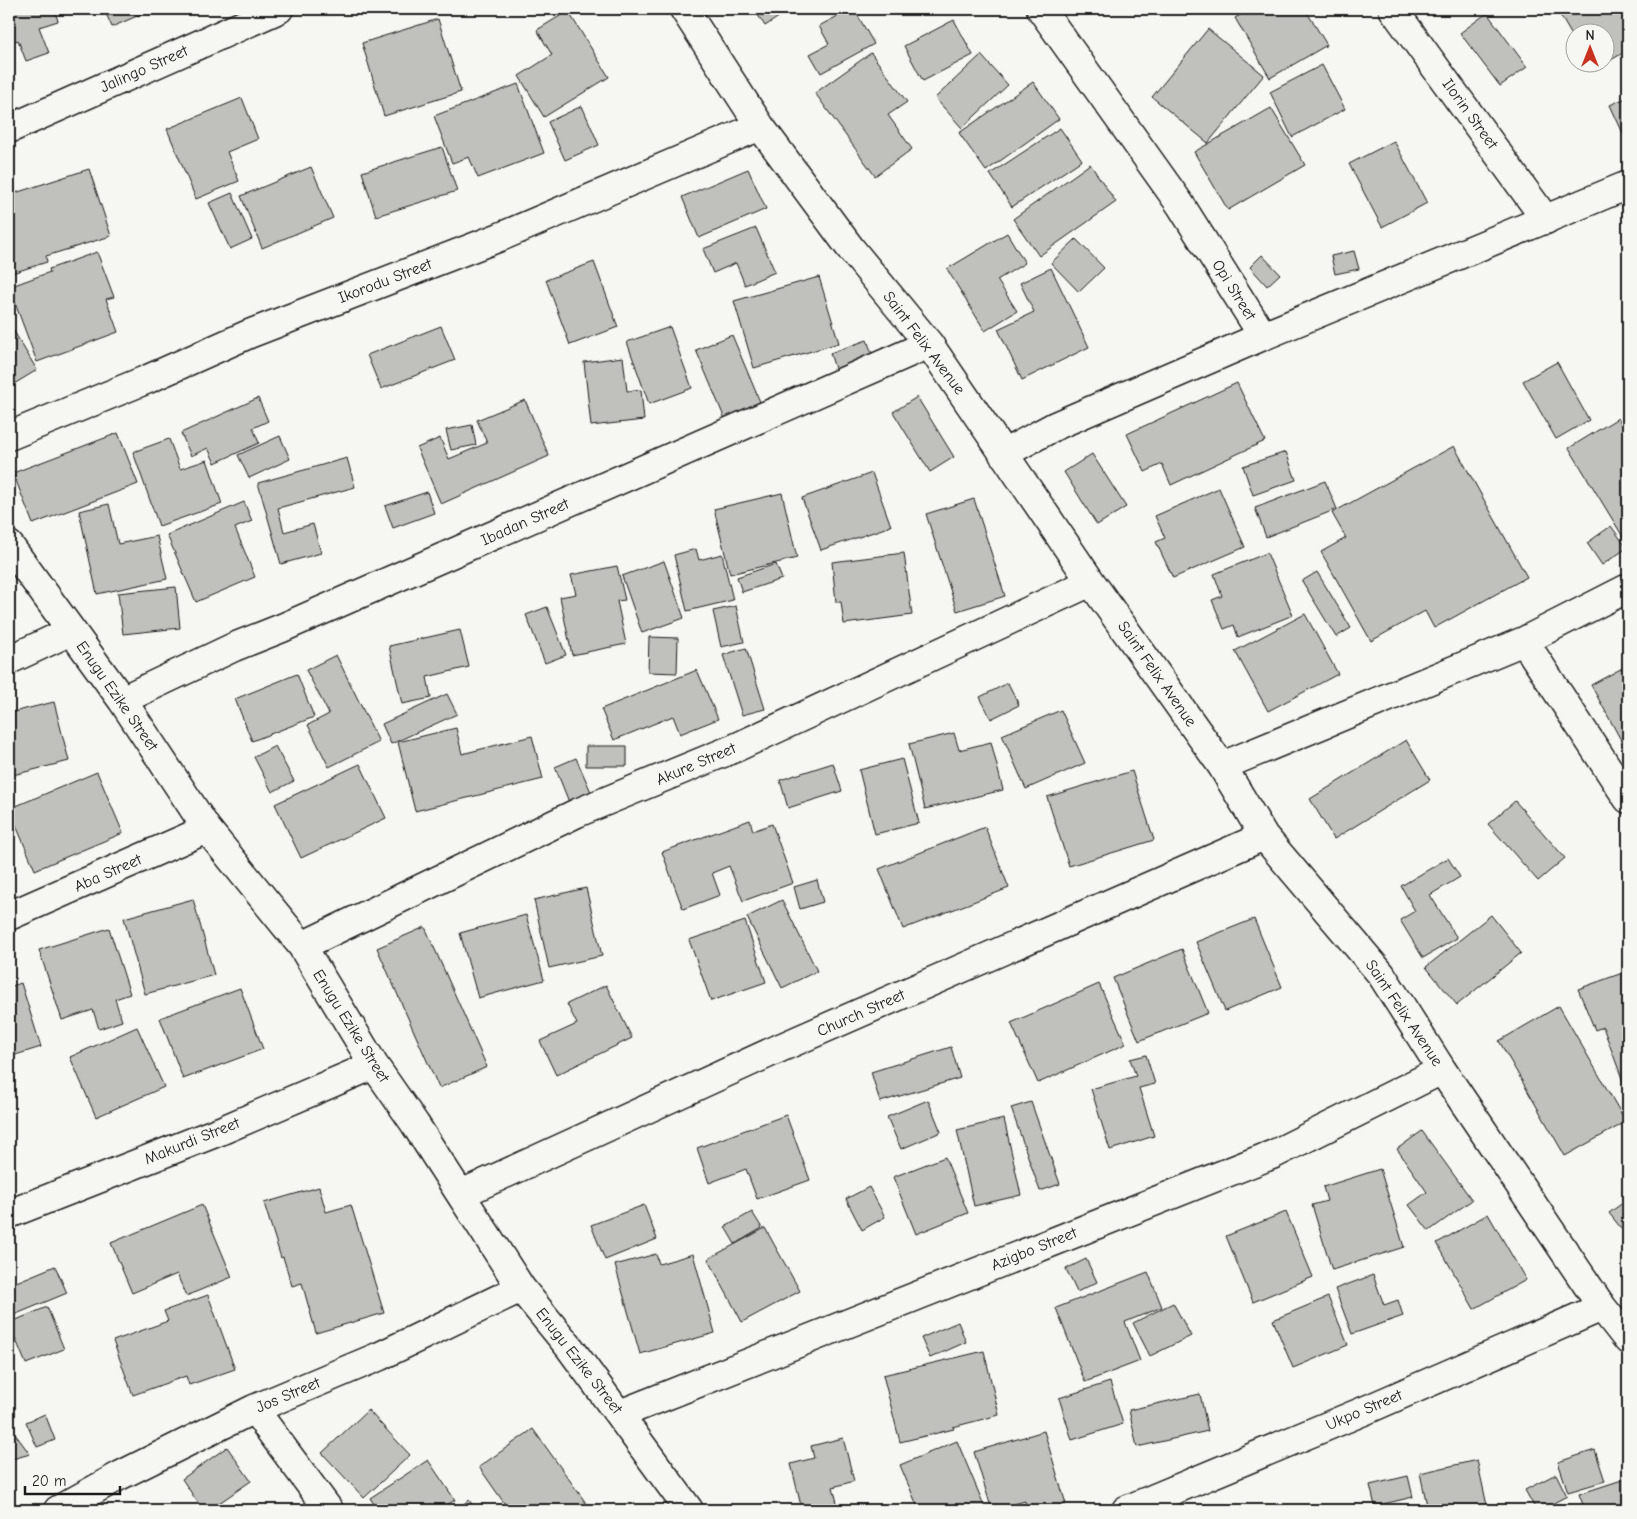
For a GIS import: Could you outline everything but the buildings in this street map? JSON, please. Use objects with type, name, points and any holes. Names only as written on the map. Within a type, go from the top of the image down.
[{"type":"street","name":"Jalingo Street","points":[[9,129],[279,9]]},
{"type":"street","name":"Saint Felix Avenue","points":[[684,9],[760,126],[851,249],[929,344],[1091,582],[1222,766],[1264,836],[1381,974],[1442,1070],[1602,1307],[1628,1340]]},
{"type":"street","name":"Opi Street","points":[[1003,454],[1055,426],[1263,336],[1180,204],[1041,9]]},
{"type":"street","name":"Ilorin Street","points":[[1393,9],[1546,220]]},
{"type":"street","name":"Ikorodu Street","points":[[9,436],[148,379],[249,334],[500,237],[760,126]]},
{"type":"street","points":[[1263,336],[1628,185]]},
{"type":"street","name":"Ibadan Street","points":[[122,700],[234,647],[282,628],[929,344]]},
{"type":"street","name":"Enugu Ezike Street","points":[[9,545],[122,700],[207,829],[302,946],[374,1065],[461,1194],[521,1288],[570,1348],[690,1510]]},
{"type":"street","name":"Akure Street","points":[[302,946],[577,813],[735,748],[1091,582]]},
{"type":"street","points":[[1222,766],[1524,641],[1628,588]]},
{"type":"street","points":[[9,660],[71,631]]},
{"type":"street","points":[[1524,641],[1628,800]]},
{"type":"street","name":"Aba Street","points":[[9,916],[207,829]]},
{"type":"street","name":"Church Street","points":[[461,1194],[780,1048],[1264,836]]},
{"type":"street","name":"Makurdi Street","points":[[9,1214],[220,1130],[374,1065]]},
{"type":"street","name":"Azigbo Street","points":[[620,1414],[1274,1154],[1442,1070]]},
{"type":"street","name":"Jos Street","points":[[58,1510],[119,1476],[254,1409],[380,1356],[521,1288]]},
{"type":"street","name":"Ukpo Street","points":[[1126,1510],[1366,1410],[1602,1307]]},
{"type":"street","points":[[254,1409],[329,1510]]}]
